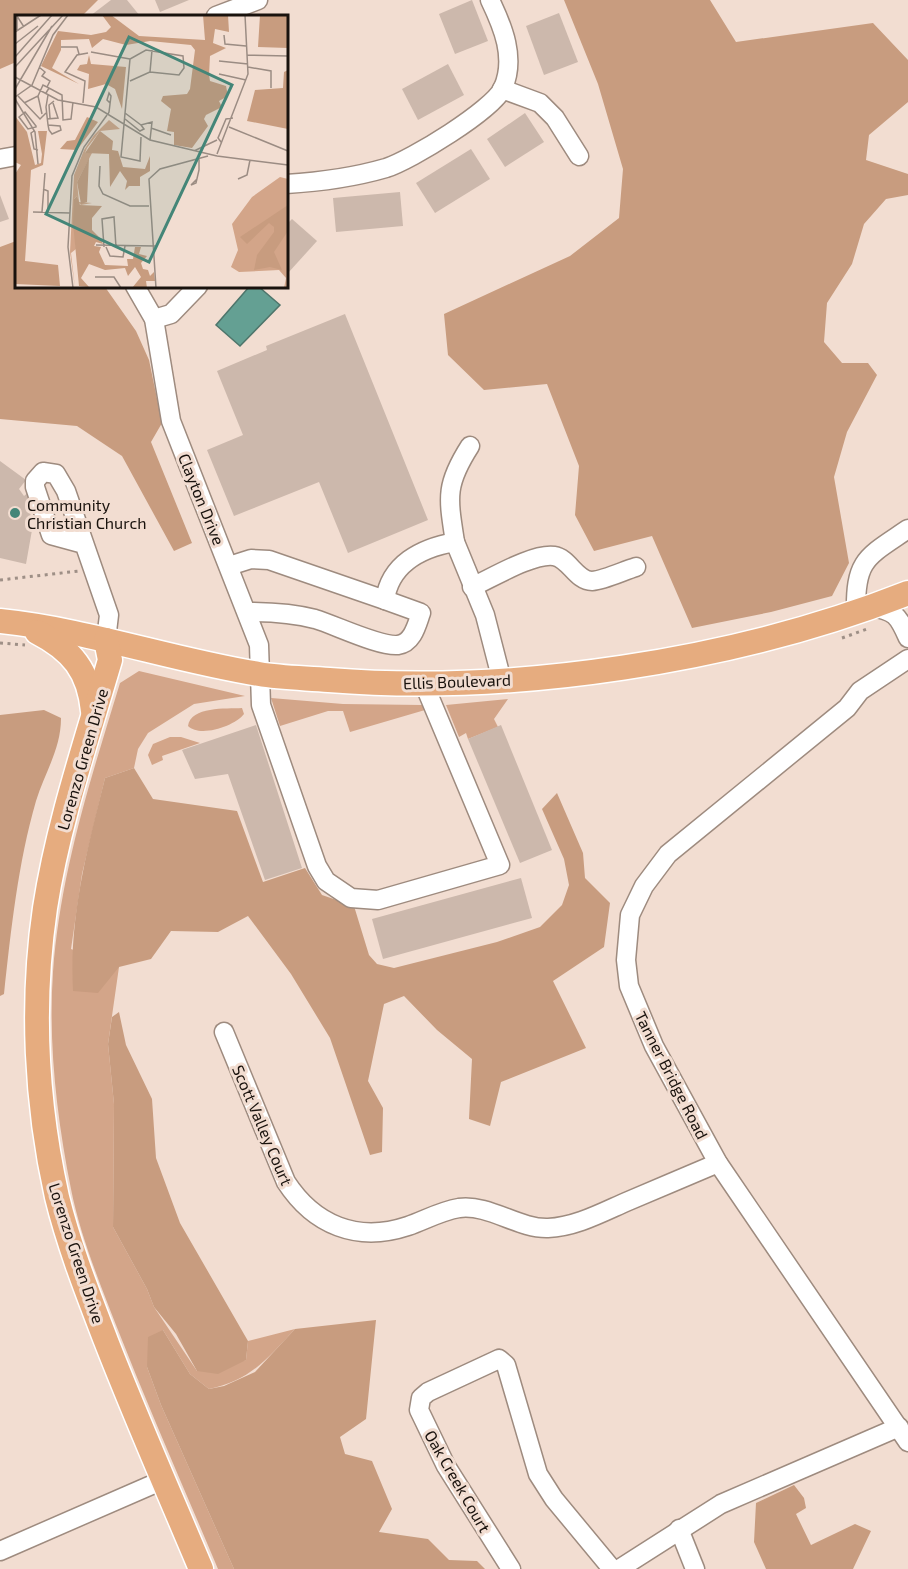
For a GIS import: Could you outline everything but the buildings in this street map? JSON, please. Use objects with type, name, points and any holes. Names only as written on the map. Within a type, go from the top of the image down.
[{"type":"main road","name":"Ellis Boulevard","points":[[0,621],[53,628],[261,675],[424,684],[502,681],[644,664],[816,627],[908,592]]},
{"type":"main road","points":[[0,621],[38,632],[62,646],[78,661],[87,676],[92,699],[93,711],[89,731]]},
{"type":"main road","name":"Lorenzo Green Drive","points":[[105,640],[110,660],[56,855],[44,919],[38,996],[39,1072],[43,1120],[58,1199],[84,1283],[201,1569]]},
{"type":"street","points":[[219,15],[258,0]]},
{"type":"street","points":[[288,184],[359,174],[388,167],[476,117],[492,104],[502,89],[507,75],[506,38],[490,0]]},
{"type":"street","points":[[502,89],[540,104],[555,118],[579,156]]},
{"type":"street","points":[[0,159],[15,156]]},
{"type":"street","name":"Clayton Drive","points":[[136,288],[154,319],[171,420],[260,645],[261,705],[317,866],[326,881],[339,892],[364,901],[378,900],[500,865],[424,684]]},
{"type":"street","points":[[154,319],[171,314],[196,288]]},
{"type":"street","points":[[470,446],[455,470],[449,488],[454,542],[485,615],[502,681]]},
{"type":"street","points":[[907,664],[908,640],[901,622],[890,611],[863,610],[856,581],[866,558],[908,529]]},
{"type":"street","points":[[385,600],[387,586],[393,572],[405,560],[442,544],[454,542]]},
{"type":"street","points":[[472,587],[531,560],[553,556],[562,559],[582,578],[592,581],[636,567]]},
{"type":"street","points":[[229,566],[251,559],[269,560],[421,613],[411,638],[400,645],[387,644],[316,620],[282,612],[247,612]]},
{"type":"street","points":[[84,564],[109,615],[105,640]]},
{"type":"street","name":"Tanner Bridge Road","points":[[903,1434],[718,1163],[654,1046],[629,986],[626,960],[630,915],[644,886],[669,854],[847,708],[860,691],[907,664]]},
{"type":"street","name":"Scott Valley Court","points":[[224,1032],[286,1182],[298,1200],[317,1218],[343,1228],[370,1233],[389,1232],[461,1208],[492,1213],[520,1225],[548,1228],[576,1223],[718,1163]]},
{"type":"street","name":"Oak Creek Court","points":[[511,1569],[446,1466],[419,1410],[421,1398],[428,1392],[499,1359],[506,1365],[529,1451],[538,1474],[554,1499],[612,1569]]},
{"type":"street","points":[[619,1569],[721,1504],[903,1434]]},
{"type":"street","points":[[0,1550],[163,1480]]},
{"type":"street","points":[[679,1529],[695,1569]]},
{"type":"path","points":[[0,580],[84,564]]},
{"type":"shaded area","points":[[0,0],[98,0],[83,15],[15,15],[15,62],[0,69]]},
{"type":"shaded area","points":[[564,0],[710,0],[736,42],[873,23],[908,60],[908,102],[869,135],[866,160],[908,174],[908,195],[886,199],[864,224],[852,264],[827,303],[824,342],[842,363],[868,363],[877,375],[847,432],[834,477],[849,563],[832,596],[771,612],[692,628],[652,536],[594,551],[575,515],[579,466],[547,384],[484,390],[448,355],[444,314],[570,256],[619,218],[623,169],[598,84]]},
{"type":"shaded area","points":[[15,241],[15,288],[106,288],[136,331],[149,360],[162,423],[151,442],[192,543],[174,551],[122,456],[77,426],[0,419],[0,247]]},
{"type":"shaded area","points":[[139,671],[245,696],[194,704],[148,733],[138,749],[134,768],[105,778],[82,874],[71,949],[119,967],[108,1044],[114,1104],[113,1227],[147,1289],[154,1307],[197,1371],[246,1360],[248,1341],[295,1329],[247,1374],[209,1389],[190,1374],[163,1330],[147,1367],[161,1405],[234,1569],[218,1569],[97,1275],[79,1223],[71,1189],[55,1081],[52,1026],[53,972],[62,898],[78,826],[120,683]]},
{"type":"shaded area","points":[[271,698],[343,704],[422,705],[425,710],[350,732],[343,711],[328,711],[280,726]]},
{"type":"shaded area","points":[[508,699],[494,719],[498,727],[468,739],[466,733],[459,737],[446,705]]},
{"type":"shaded area","points":[[242,708],[244,714],[240,718],[217,729],[201,731],[188,726],[195,715],[202,712]]},
{"type":"shaded area","points":[[44,710],[61,718],[60,729],[55,750],[36,801],[24,848],[4,994],[0,996],[0,715]]},
{"type":"shaded area","points":[[170,737],[181,737],[200,743],[162,756],[163,760],[152,765],[148,755],[153,744]]},
{"type":"shaded area","points":[[134,768],[153,799],[237,811],[263,882],[305,868],[322,895],[354,906],[369,955],[377,964],[394,968],[497,942],[540,927],[562,905],[569,885],[564,859],[542,809],[557,793],[583,853],[585,878],[610,903],[604,947],[553,981],[586,1048],[501,1082],[490,1126],[469,1119],[472,1059],[437,1030],[404,996],[384,1004],[368,1081],[383,1108],[382,1152],[370,1155],[330,1038],[291,974],[248,916],[218,932],[171,931],[151,959],[119,967],[98,993],[73,991],[74,936],[81,883],[105,778]]},
{"type":"shaded area","points":[[119,1012],[126,1045],[152,1099],[156,1158],[180,1223],[248,1341],[246,1360],[218,1374],[197,1371],[176,1334],[154,1307],[147,1289],[113,1227],[114,1104],[108,1044],[112,1017]]},
{"type":"shaded area","points":[[376,1320],[366,1419],[340,1437],[345,1454],[372,1461],[392,1509],[379,1532],[428,1539],[449,1560],[477,1561],[485,1569],[234,1569],[161,1405],[147,1367],[148,1337],[163,1330],[190,1374],[209,1389],[224,1386],[255,1372],[295,1329]]},
{"type":"shaded area","points":[[794,1485],[804,1498],[806,1508],[796,1514],[811,1545],[855,1524],[871,1531],[853,1569],[766,1569],[754,1542],[756,1503]]},
{"type":"water","points":[[248,288],[260,288],[280,305],[240,346],[216,325]]},
{"type":"place","name":"Community Christian Church","points":[[15,513]]}]
